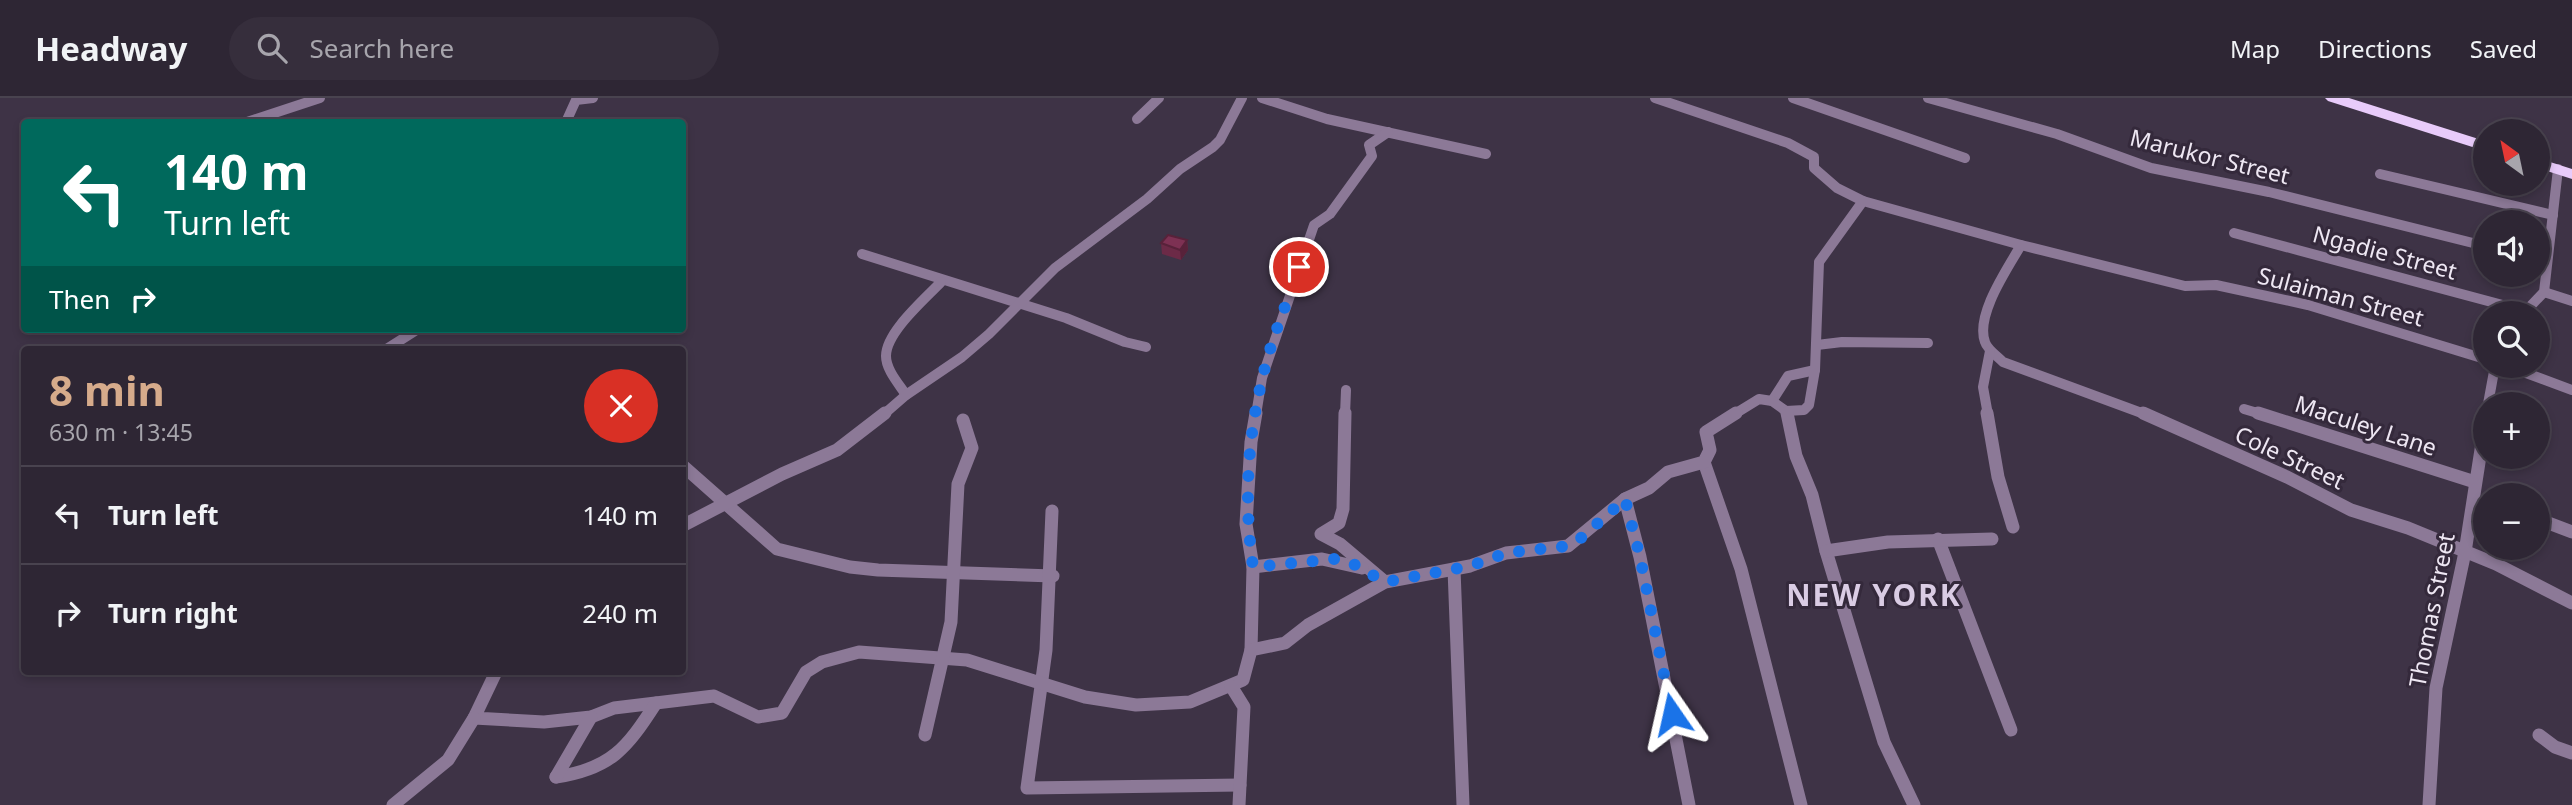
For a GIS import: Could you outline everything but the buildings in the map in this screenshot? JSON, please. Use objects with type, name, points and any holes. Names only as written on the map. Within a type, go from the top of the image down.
[{"type":"highway","points":[[2333,98],[2473,142]]},
{"type":"street","points":[[256,119],[320,98]]},
{"type":"street","points":[[567,119],[576,99],[593,98]]},
{"type":"street","points":[[1137,119],[1159,98]]},
{"type":"street","points":[[686,524],[782,474],[837,450],[869,428],[906,395],[962,357],[1055,268],[1220,140],[1242,98]]},
{"type":"street","points":[[1262,98],[1327,119],[1486,154]]},
{"type":"street","name":"Sulaiman Street","points":[[1655,98],[1788,143],[1814,157],[1814,168],[1818,173],[1845,194],[1863,201],[2021,245],[2185,286],[2216,285],[2308,305],[2473,355]]},
{"type":"street","points":[[1793,98],[1965,158]]},
{"type":"street","name":"Marukor Street","points":[[1928,98],[2057,134],[2151,168],[2270,192],[2473,243]]},
{"type":"street","points":[[474,718],[544,722],[590,717],[614,708],[715,696],[758,717],[782,713],[806,672],[822,662],[859,652],[986,665],[1109,703],[1136,705],[1190,702],[1242,680],[1251,650],[1253,567],[1246,524],[1251,442],[1262,378],[1314,225],[1329,214],[1372,156],[1369,145],[1388,132]]},
{"type":"street","points":[[2550,227],[2565,172]]},
{"type":"street","points":[[2379,174],[2553,215]]},
{"type":"street","points":[[1801,805],[1741,569],[1704,463],[1710,450],[1706,432],[1759,400],[1772,401],[1786,411],[1804,410],[1809,405],[1817,345],[1819,262],[1863,201]]},
{"type":"street","name":"Ngadie Street","points":[[2234,233],[2484,301]]},
{"type":"street","points":[[2013,527],[1998,477],[1983,387],[1990,351],[1982,338],[1988,306],[2021,245]]},
{"type":"street","points":[[862,254],[941,282],[1089,326],[1126,345],[1146,347]]},
{"type":"street","points":[[906,395],[886,356],[888,344],[904,321],[941,282]]},
{"type":"street","points":[[2535,301],[2544,292],[2544,287]]},
{"type":"street","points":[[2544,292],[2572,301]]},
{"type":"street","points":[[391,346],[412,333]]},
{"type":"street","points":[[1817,345],[1842,342],[1928,343]]},
{"type":"street","name":"Cole Street","points":[[1990,351],[2003,362],[2133,409],[2287,477],[2351,510],[2408,528],[2496,564],[2572,603]]},
{"type":"street","points":[[1772,401],[1788,376],[1815,370]]},
{"type":"street","points":[[2540,378],[2572,390]]},
{"type":"street","points":[[1346,390],[1343,509],[1339,523],[1321,534],[1341,543],[1365,569]]},
{"type":"street","name":"Maculey Lane","points":[[2244,410],[2473,489]]},
{"type":"street","points":[[1786,411],[1796,456],[1812,495],[1826,551],[1884,742],[1914,805]]},
{"type":"street","points":[[925,736],[951,622],[958,484],[972,448],[963,420]]},
{"type":"street","points":[[1251,650],[1285,643],[1308,625],[1385,582],[1454,569],[1506,553],[1568,546],[1625,499],[1649,488],[1668,472],[1704,463]]},
{"type":"street","points":[[686,469],[777,549],[850,567],[953,575],[1053,576]]},
{"type":"street","points":[[1625,499],[1640,557],[1689,805]]},
{"type":"street","points":[[1052,511],[1053,576],[1044,683],[1027,788],[1240,785]]},
{"type":"street","name":"Thomas Street","points":[[2429,805],[2436,688],[2473,514]]},
{"type":"street","points":[[2550,524],[2572,532]]},
{"type":"street","points":[[1826,551],[1857,545],[1938,539],[1992,539]]},
{"type":"street","points":[[1938,539],[2011,730]]},
{"type":"street","points":[[1253,567],[1335,559],[1350,562],[1385,582]]},
{"type":"street","points":[[1454,569],[1463,805]]},
{"type":"street","points":[[393,805],[448,760],[474,718],[495,675]]},
{"type":"street","points":[[1231,686],[1244,707],[1239,805]]},
{"type":"street","points":[[590,717],[556,777],[589,771],[624,751],[656,703]]},
{"type":"street","points":[[2539,735],[2555,747],[2572,753]]},
{"type":"district","name":"NEW YORK","points":[[1874,594]]},
{"type":"route","points":[[1299,267],[1262,378],[1251,442],[1246,524],[1253,567],[1335,559],[1350,562],[1385,582],[1470,566],[1506,553],[1568,546],[1625,499],[1640,557],[1672,714]]}]
